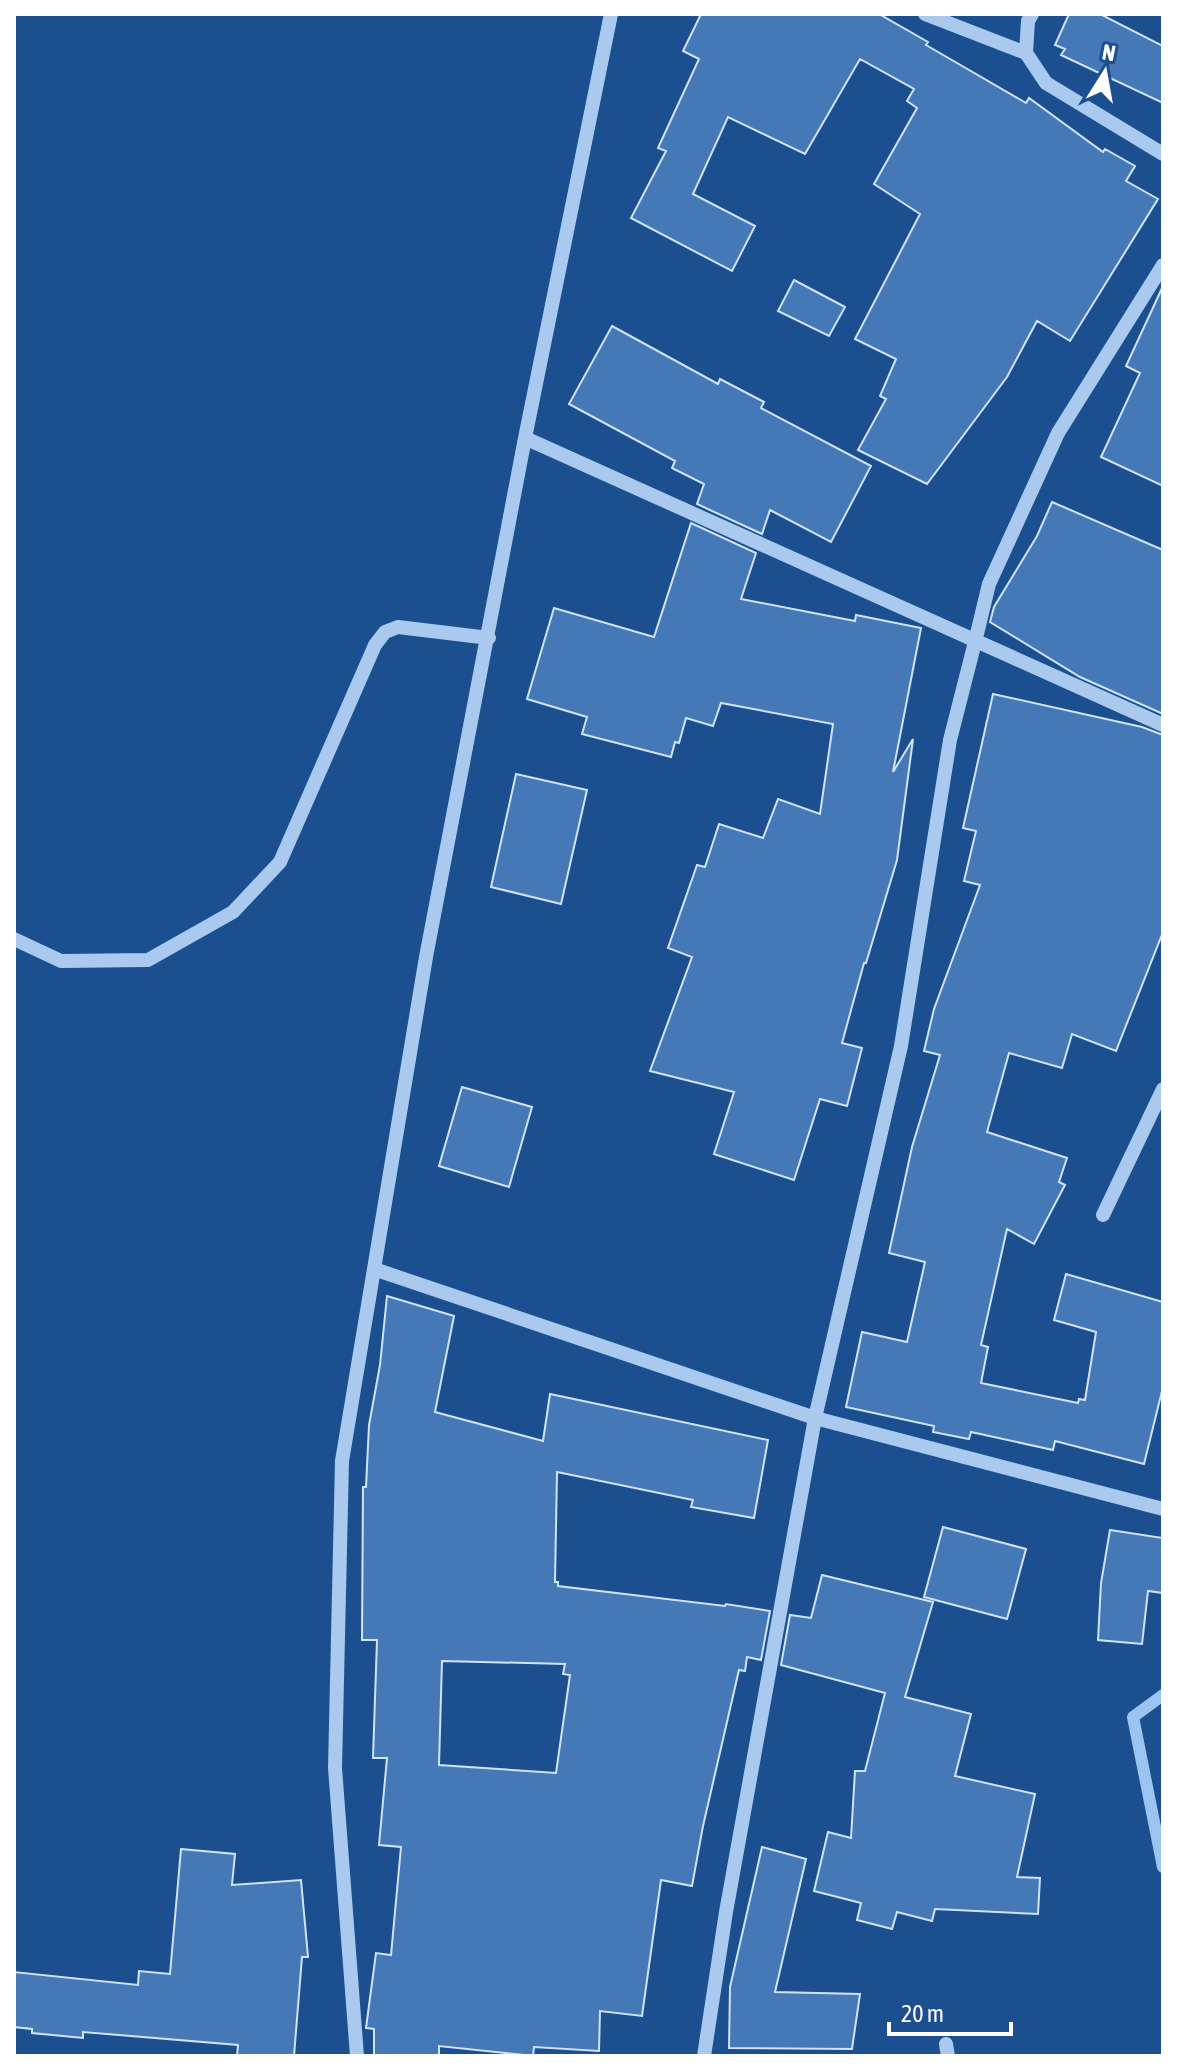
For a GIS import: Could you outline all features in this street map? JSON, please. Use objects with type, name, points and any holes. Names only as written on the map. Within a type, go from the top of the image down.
[{"type":"street","points":[[357,2056],[335,1768],[342,1461],[426,957],[525,438],[611,14]]},
{"type":"street","points":[[925,14],[1026,53],[1046,83],[1163,154]]},
{"type":"street","points":[[1026,53],[1028,21],[1032,14]]},
{"type":"street","points":[[704,2056],[726,1912],[815,1418],[901,1046],[950,740],[989,584],[1058,433],[1163,265]]},
{"type":"street","points":[[525,438],[976,638],[1163,725]]},
{"type":"street","points":[[14,939],[61,961],[148,960],[233,912],[280,862],[369,658],[385,632],[398,627],[489,638]]},
{"type":"street","points":[[1103,1215],[1163,1089]]},
{"type":"street","points":[[374,1269],[815,1418],[1163,1509]]},
{"type":"building","points":[[701,14],[879,14],[1026,103],[1029,98],[1103,152],[1105,149],[1135,166],[1126,181],[1158,199],[1070,341],[1037,321],[1007,377],[927,484],[858,450],[886,399],[880,396],[896,359],[855,339],[920,214],[874,184],[917,108],[907,101],[914,89],[860,59],[805,154],[728,117],[693,194],[755,226],[732,271],[631,218],[666,151],[658,148],[699,59],[683,51]]},
{"type":"building","points":[[1069,14],[1100,14],[1163,46],[1163,103],[1061,55],[1065,49],[1055,45]]},
{"type":"building","points":[[794,280],[845,307],[829,336],[778,311]]},
{"type":"building","points":[[1163,286],[1163,486],[1101,457],[1140,373],[1126,366]]},
{"type":"building","points":[[612,326],[718,384],[720,379],[764,402],[761,408],[871,466],[831,542],[770,510],[762,534],[697,504],[704,484],[672,468],[675,461],[569,404]]},
{"type":"building","points":[[1052,502],[1163,550],[1163,714],[1080,677],[990,622],[994,607],[1037,536]]},
{"type":"building","points":[[691,523],[756,553],[741,599],[855,621],[856,615],[921,628],[893,772],[913,739],[897,860],[842,1043],[862,1048],[847,1106],[820,1099],[794,1180],[714,1154],[734,1092],[650,1071],[692,957],[668,948],[697,865],[705,867],[719,824],[763,838],[778,799],[820,814],[833,724],[721,703],[713,726],[686,718],[679,743],[675,742],[671,757],[582,734],[587,717],[527,699],[554,608],[654,637]]},
{"type":"building","points":[[993,694],[1142,727],[1163,735],[1163,932],[1116,1051],[1072,1034],[1062,1068],[1009,1053],[987,1132],[1067,1158],[1059,1182],[1065,1185],[1034,1244],[1007,1229],[981,1345],[988,1347],[981,1383],[1078,1403],[1079,1399],[1085,1400],[1096,1332],[1054,1320],[1066,1274],[1163,1302],[1163,1387],[1144,1464],[1055,1441],[1053,1450],[971,1432],[969,1439],[933,1432],[934,1426],[846,1407],[862,1332],[907,1342],[925,1262],[889,1253],[912,1147],[940,1055],[924,1051],[934,1009],[980,885],[964,881],[976,831],[963,828]]},
{"type":"building","points":[[516,774],[587,790],[561,904],[491,887]]},
{"type":"building","points":[[462,1087],[532,1107],[509,1187],[439,1166]]},
{"type":"building","points":[[387,1296],[454,1316],[435,1412],[543,1441],[550,1394],[768,1440],[754,1518],[691,1507],[693,1500],[557,1472],[555,1582],[558,1586],[770,1611],[761,1660],[747,1657],[745,1671],[739,1670],[692,1886],[661,1880],[642,2016],[600,2011],[599,2051],[534,2047],[533,2056],[439,2046],[439,2056],[374,2056],[374,2029],[366,2028],[376,1953],[391,1955],[401,1847],[379,1845],[387,1758],[373,1758],[377,1640],[362,1640],[363,1487],[366,1487],[369,1425],[380,1365]],"holes":[[[442,1661],[565,1664],[563,1674],[570,1675],[556,1773],[439,1765]]]},
{"type":"building","points":[[943,1527],[1026,1549],[1007,1619],[924,1597]]},
{"type":"building","points":[[1110,1530],[1163,1538],[1163,1593],[1148,1591],[1142,1644],[1098,1640],[1101,1583]]},
{"type":"building","points":[[822,1575],[933,1602],[905,1697],[971,1714],[955,1776],[1035,1794],[1017,1877],[1040,1878],[1038,1914],[935,1909],[932,1921],[897,1912],[892,1929],[857,1920],[861,1903],[814,1891],[828,1832],[851,1838],[855,1771],[865,1771],[885,1693],[781,1665],[790,1615],[811,1618]]},
{"type":"building","points":[[762,1847],[806,1859],[775,1992],[860,1994],[852,2049],[729,2048],[730,1987]]},
{"type":"building","points":[[181,1849],[235,1854],[232,1885],[301,1880],[308,1957],[302,1957],[294,2056],[237,2056],[238,2045],[83,2032],[83,2038],[32,2033],[32,2029],[14,2027],[14,1972],[138,1985],[139,1971],[170,1974]]},
{"type":"waterway","points":[[1163,1695],[1133,1717],[1163,1867]]}]
